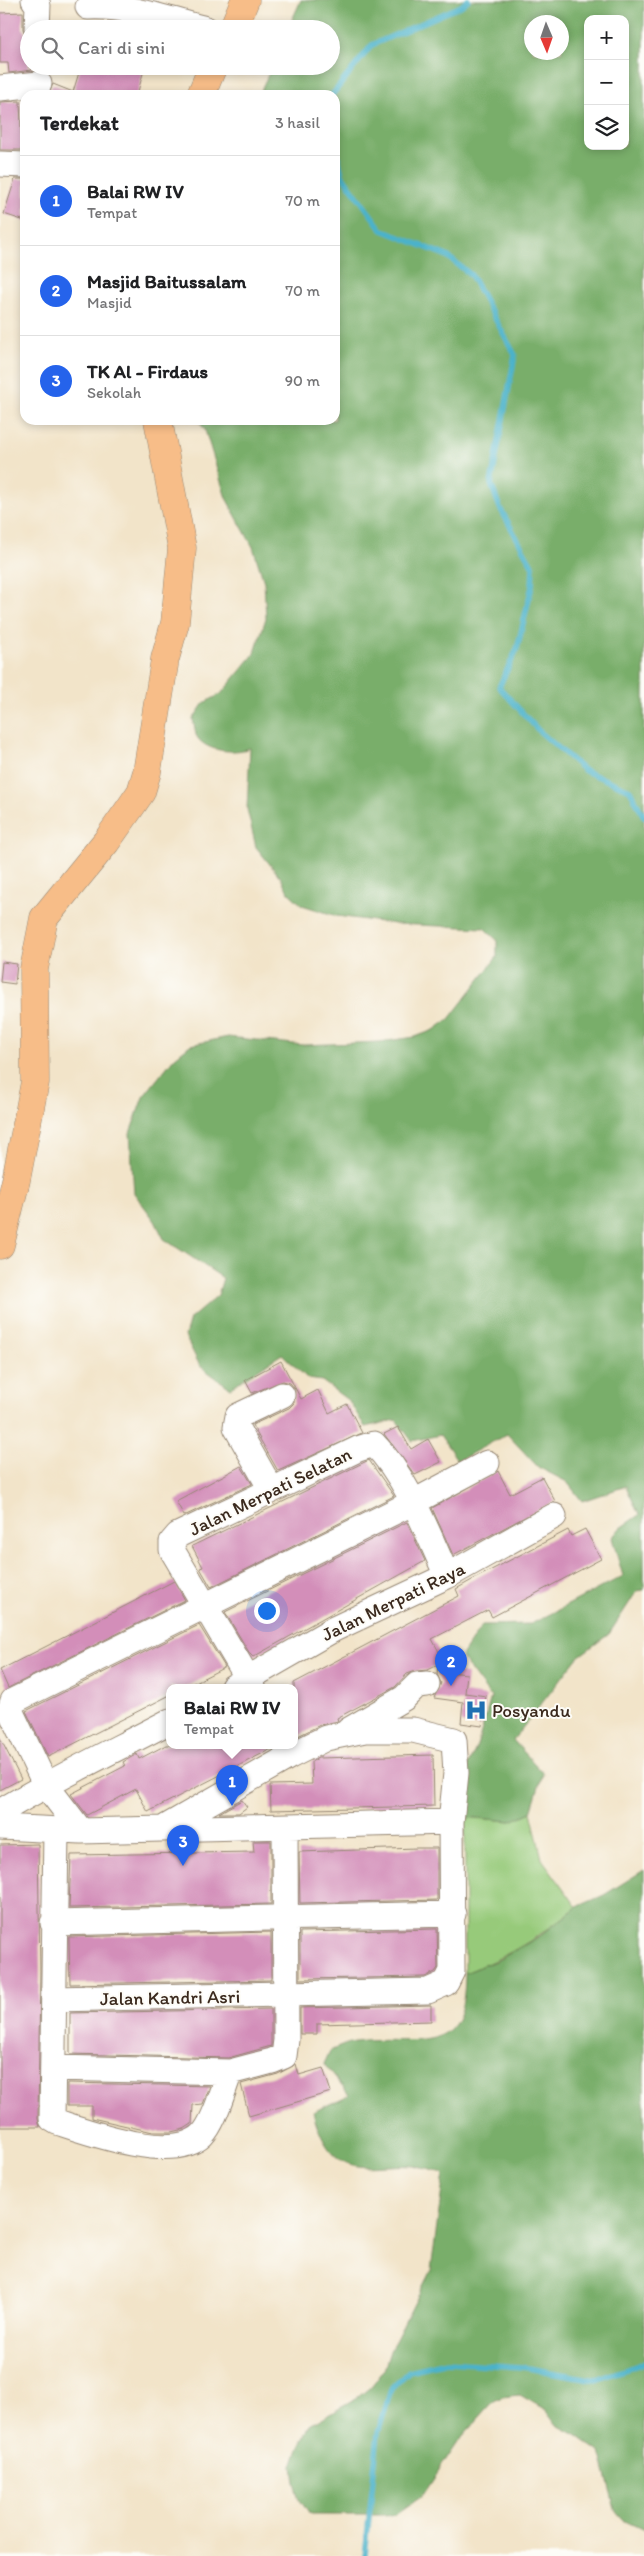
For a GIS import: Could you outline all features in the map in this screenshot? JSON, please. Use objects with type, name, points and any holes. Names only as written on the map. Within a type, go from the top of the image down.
[{"type":"main road","points":[[237,20],[245,0]]},
{"type":"main road","points":[[204,90],[210,75]]},
{"type":"main road","points":[[0,1246],[8,1178],[35,1082],[34,969],[44,918],[106,842],[141,792],[147,772],[165,659],[175,623],[182,548],[159,425]]},
{"type":"street","points":[[34,0],[38,5],[37,20]]},
{"type":"street","points":[[88,7],[104,6],[141,12],[172,20]]},
{"type":"street","points":[[0,88],[40,82]]},
{"type":"street","points":[[0,164],[20,165]]},
{"type":"street","points":[[271,1489],[236,1427],[238,1416],[282,1395]]},
{"type":"street","name":"Jalan Merpati Selatan","points":[[245,1684],[206,1606],[172,1550],[173,1540],[271,1489],[358,1448],[374,1444],[385,1455],[412,1503],[448,1576]]},
{"type":"street","points":[[81,1831],[46,1784],[10,1710],[13,1701],[412,1503],[486,1463]]},
{"type":"street","name":"Jalan Merpati Raya","points":[[245,1684],[334,1629],[448,1576],[554,1516]]},
{"type":"street","points":[[344,1732],[404,1698],[417,1685],[427,1684]]},
{"type":"street","points":[[0,1812],[46,1784],[65,1777],[166,1723]]},
{"type":"street","name":"Jalan Kandri Asri","points":[[54,1999],[286,1996],[428,1991],[439,1988],[446,1983],[452,1971],[451,1822],[456,1772],[454,1740],[413,1730],[365,1730],[344,1732],[298,1747]]},
{"type":"street","name":"Jalan Kandri Asri","points":[[166,1827],[287,1750]]},
{"type":"street","name":"Jalan Kandri Asri","points":[[0,1827],[81,1831],[166,1827],[285,1828],[451,1822]]},
{"type":"street","points":[[53,2068],[230,2072],[284,2056],[286,1996],[285,1828]]},
{"type":"street","points":[[56,1830],[54,2120],[124,2143],[179,2146],[201,2136],[208,2128],[230,2072]]},
{"type":"street","points":[[54,1922],[285,1919],[453,1914]]},
{"type":"green space","points":[[301,0],[644,0],[644,1590],[637,1591],[609,1634],[578,1657],[513,1740],[543,1773],[531,1812],[511,1821],[465,1817],[465,1771],[477,1746],[491,1697],[461,1657],[482,1625],[531,1624],[623,1576],[612,1538],[620,1528],[639,1515],[626,1486],[582,1501],[567,1482],[538,1467],[507,1434],[458,1461],[440,1435],[412,1441],[396,1420],[365,1427],[349,1401],[322,1381],[308,1379],[282,1354],[230,1388],[200,1366],[185,1336],[190,1319],[218,1295],[223,1278],[164,1239],[155,1221],[134,1193],[130,1133],[143,1097],[174,1058],[190,1045],[228,1037],[303,1045],[380,1042],[415,1037],[434,1030],[449,1019],[497,957],[497,940],[484,928],[395,924],[337,916],[302,905],[289,893],[281,878],[256,847],[247,809],[250,748],[228,751],[206,745],[196,735],[193,719],[204,703],[221,694],[255,653],[266,618],[264,582],[253,547],[226,498],[205,430],[202,425],[340,425],[340,90],[261,90],[268,75],[340,75],[340,20],[292,20]]},
{"type":"green space","points":[[531,1812],[542,1859],[577,1907],[523,1945],[465,1973],[465,1817],[511,1821]]},
{"type":"green space","points":[[644,1870],[644,2530],[623,2520],[616,2512],[600,2452],[576,2435],[557,2425],[546,2410],[520,2395],[502,2397],[494,2401],[459,2440],[421,2497],[395,2515],[310,2515],[300,2500],[295,2483],[293,2466],[299,2448],[310,2425],[357,2398],[373,2385],[384,2370],[390,2351],[431,2270],[444,2174],[423,2167],[366,2167],[350,2164],[335,2156],[323,2139],[313,2112],[349,2095],[324,2064],[330,2051],[345,2044],[355,2042],[417,2040],[433,2038],[446,2032],[456,2021],[463,2001],[465,1973],[498,1960],[540,1936],[577,1907],[604,1895]]},
{"type":"building","points":[[23,12],[23,20],[20,20],[20,72],[9,73],[8,63],[0,63],[0,13]]},
{"type":"building","points":[[78,75],[143,75],[138,90],[74,90]]},
{"type":"building","points":[[53,84],[68,90],[50,90]]},
{"type":"building","points":[[20,101],[20,150],[0,150],[0,102]]},
{"type":"building","points":[[15,179],[20,179],[20,219],[4,214]]},
{"type":"building","points":[[2,962],[17,964],[15,984],[0,982]]},
{"type":"building","points":[[281,1361],[301,1399],[318,1390],[329,1413],[347,1404],[362,1433],[278,1471],[252,1425],[289,1408],[294,1403],[295,1389],[290,1383],[283,1381],[252,1393],[245,1380]]},
{"type":"building","points":[[398,1427],[411,1449],[428,1439],[441,1462],[415,1475],[384,1434]]},
{"type":"building","points":[[369,1460],[394,1496],[211,1587],[200,1568],[203,1567],[192,1546]]},
{"type":"building","points":[[241,1466],[252,1484],[184,1516],[176,1501]]},
{"type":"building","points":[[498,1471],[510,1494],[542,1477],[555,1501],[453,1555],[432,1508]]},
{"type":"building","points":[[407,1522],[425,1561],[253,1657],[250,1654],[225,1612]]},
{"type":"building","points":[[585,1529],[601,1559],[492,1617],[488,1610],[432,1639],[450,1672],[467,1674],[465,1693],[486,1696],[482,1726],[461,1723],[463,1702],[434,1698],[441,1683],[437,1674],[438,1665],[428,1670],[407,1674],[395,1687],[337,1718],[338,1721],[320,1725],[298,1736],[298,1684],[294,1683],[459,1596],[456,1589],[472,1580],[568,1530],[571,1536]]},
{"type":"building","points":[[174,1581],[185,1600],[8,1688],[0,1670]]},
{"type":"building","points":[[199,1625],[225,1667],[192,1684],[166,1684],[166,1697],[48,1757],[26,1711]]},
{"type":"building","points":[[0,1738],[21,1779],[0,1790]]},
{"type":"building","points":[[166,1745],[166,1749],[271,1749],[148,1812],[136,1789],[87,1815],[71,1794],[125,1766],[123,1762],[137,1754],[139,1759]]},
{"type":"building","points":[[433,1755],[434,1806],[271,1810],[270,1785],[312,1784],[311,1762],[318,1758]]},
{"type":"building","points":[[242,1800],[247,1807],[239,1813],[219,1813]]},
{"type":"building","points":[[253,1841],[271,1841],[271,1904],[69,1908],[71,1855],[254,1852]]},
{"type":"building","points":[[38,1844],[40,1971],[38,2119],[40,2127],[0,2127],[0,1845]]},
{"type":"building","points":[[437,1848],[437,1900],[300,1903],[299,1852]]},
{"type":"building","points":[[437,1929],[438,1968],[435,1972],[425,1977],[300,1979],[300,1932]]},
{"type":"building","points":[[271,1932],[271,1980],[70,1984],[69,1937]]},
{"type":"building","points":[[431,2005],[431,2021],[317,2024],[317,2034],[300,2034],[300,2008]]},
{"type":"building","points":[[271,2009],[271,2046],[228,2058],[70,2054],[70,2013]]},
{"type":"building","points":[[296,2064],[299,2075],[323,2068],[331,2092],[249,2116],[241,2084],[278,2074]]},
{"type":"building","points":[[67,2083],[210,2086],[203,2104],[193,2105],[192,2124],[184,2129],[171,2132],[153,2132],[92,2118],[92,2106],[67,2106]]},
{"type":"waterway","points":[[336,90],[372,45],[461,6],[468,0]]},
{"type":"waterway","points":[[340,166],[342,175],[382,230],[447,256],[471,275],[515,355],[491,484],[500,508],[533,567],[532,586],[517,649],[499,687],[539,731],[585,771],[630,790],[644,817]]},
{"type":"waterway","points":[[365,2556],[378,2433],[391,2389],[409,2371],[447,2362],[522,2367],[596,2380],[644,2363]]},
{"type":"place","name":"Masjid Baitussalam","points":[[451,1686]]},
{"type":"place","name":"Posyandu","points":[[476,1710]]},
{"type":"place","name":"Balai RW IV","points":[[232,1806]]},
{"type":"place","name":"TK Al - Firdaus","points":[[183,1866]]}]
